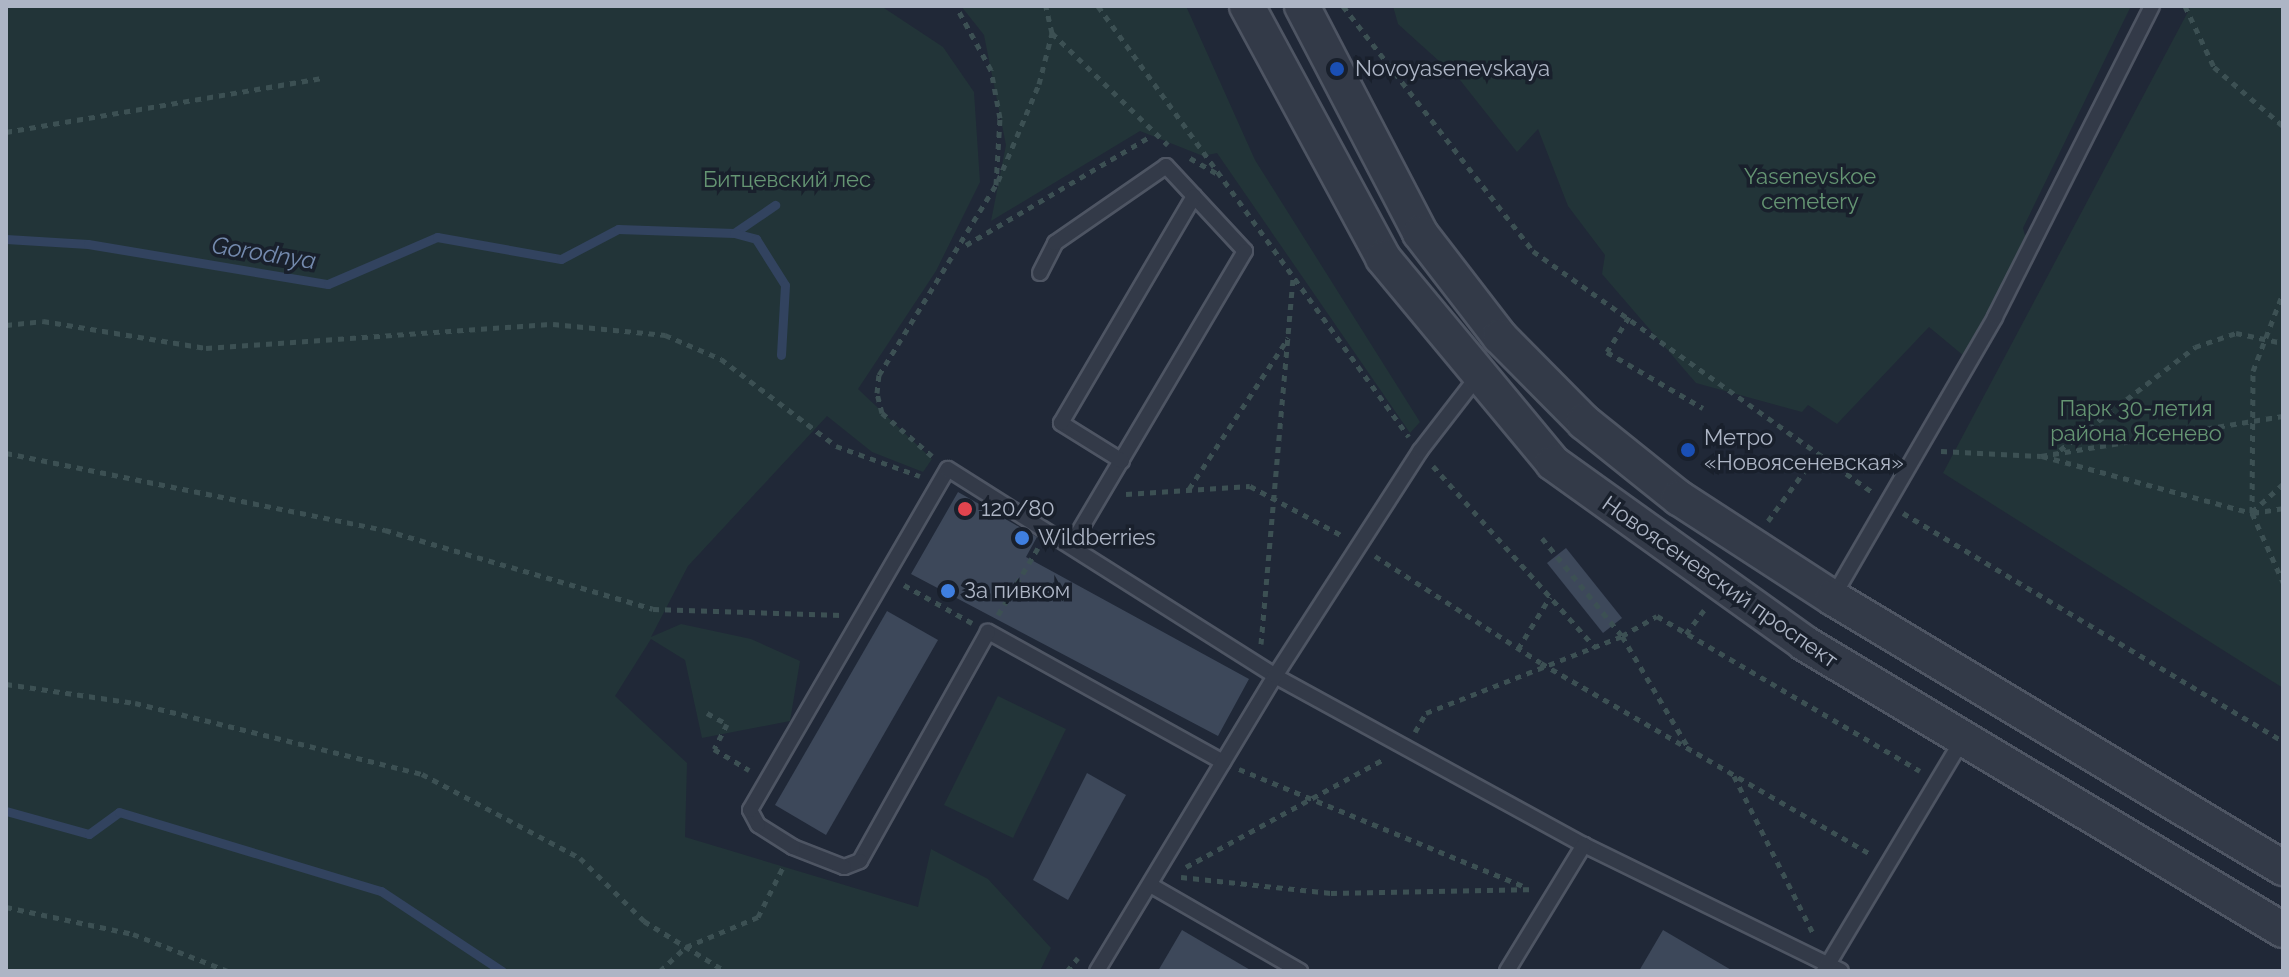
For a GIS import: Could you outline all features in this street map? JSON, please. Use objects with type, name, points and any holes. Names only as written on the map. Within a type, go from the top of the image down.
[{"type":"street","name":"Новоясеневский проспект","points":[[1247,6],[1383,258],[1553,463],[1651,539],[1962,740],[2283,930]]},
{"type":"street","name":"Новоясеневский проспект","points":[[1302,6],[1420,233],[1500,337],[1584,422],[1679,498],[1833,598],[2283,868]]},
{"type":"lane","points":[[1833,598],[1921,454],[2152,6]]},
{"type":"lane","points":[[1040,273],[1055,243],[1166,166],[1245,251],[1071,545]]},
{"type":"lane","points":[[1122,461],[1061,423],[1194,196]]},
{"type":"lane","points":[[1097,971],[1152,886],[1275,676],[1420,451],[1478,376]]},
{"type":"lane","points":[[1223,762],[988,632],[860,861],[844,867],[793,847],[758,825],[750,810],[764,779],[944,476],[1048,531],[1275,676],[1584,845],[1831,968],[1888,863],[1962,740]]},
{"type":"lane","points":[[1507,971],[1549,896],[1584,845]]},
{"type":"lane","points":[[1152,886],[1300,971]]},
{"type":"path","points":[[956,6],[991,70],[1000,118],[996,185]]},
{"type":"path","points":[[1046,6],[1052,33],[1151,136],[1221,176]]},
{"type":"path","points":[[1098,6],[1420,451],[1595,647]]},
{"type":"path","points":[[1343,6],[1533,251],[1891,505],[2283,741]]},
{"type":"path","points":[[2185,6],[2214,67],[2283,126]]},
{"type":"path","points":[[944,476],[882,413],[877,393],[879,375],[965,245],[996,185],[1052,33]]},
{"type":"path","points":[[6,132],[120,107],[323,78]]},
{"type":"path","points":[[965,245],[1151,136]]},
{"type":"path","points":[[1258,665],[1277,497],[1293,276]]},
{"type":"path","points":[[2283,293],[2264,333],[2248,423],[2252,513],[2283,582]]},
{"type":"path","points":[[1629,317],[1607,352],[1703,408]]},
{"type":"path","points":[[6,325],[43,321],[206,348],[553,324],[665,335],[721,359],[836,446],[944,476]]},
{"type":"path","points":[[2059,451],[2195,347],[2236,333],[2264,333],[2283,343]]},
{"type":"path","points":[[1189,489],[1289,337]]},
{"type":"path","points":[[2041,456],[2283,416]]},
{"type":"path","points":[[6,453],[385,530],[653,609],[861,616]]},
{"type":"path","points":[[1765,527],[1817,454]]},
{"type":"path","points":[[1921,454],[2041,456],[2252,513],[2283,508]]},
{"type":"path","points":[[2252,513],[2283,484]]},
{"type":"path","points":[[1101,496],[1250,486],[1277,497],[1541,663],[1888,863]]},
{"type":"path","points":[[885,574],[988,632],[1048,531]]},
{"type":"path","points":[[1542,538],[1622,636],[1690,750]]},
{"type":"path","points":[[1518,649],[1550,597]]},
{"type":"path","points":[[1686,634],[1704,610]]},
{"type":"path","points":[[1531,889],[1331,893],[1169,876],[1406,747],[1426,713],[1541,663],[1622,636],[1657,616],[1937,780]]},
{"type":"path","points":[[6,684],[135,703],[422,774],[580,858],[644,921],[725,971]]},
{"type":"path","points":[[707,713],[727,724],[714,749],[764,779]]},
{"type":"path","points":[[1223,762],[1549,896]]},
{"type":"path","points":[[1733,775],[1831,968]]},
{"type":"path","points":[[660,971],[686,947],[758,917],[793,847]]},
{"type":"path","points":[[6,907],[133,934],[228,971]]},
{"type":"green space","name":"Битцевский лес","points":[[6,6],[881,6],[943,47],[974,92],[980,182],[936,271],[858,389],[932,459],[923,472],[872,452],[827,416],[688,566],[651,637],[681,624],[751,639],[800,661],[790,721],[702,738],[685,660],[651,639],[615,696],[687,763],[685,837],[918,907],[931,849],[988,879],[1051,948],[1040,971],[6,971]]},
{"type":"green space","points":[[961,6],[1186,6],[1255,160],[1420,422],[1410,433],[1217,153],[1203,156],[1140,131],[991,221],[1006,145],[984,35]]},
{"type":"green space","name":"Yasenevskoe cemetery","points":[[1393,6],[2131,6],[2023,228],[2026,239],[1964,356],[1929,327],[1837,424],[1808,405],[1802,412],[1696,383],[1602,274],[1605,255],[1568,206],[1538,129],[1517,152],[1460,80],[1398,24]]},
{"type":"green space","name":"Парк 30-летия района Ясенево","points":[[2191,6],[2283,6],[2283,688],[1943,473]]},
{"type":"green space","points":[[998,696],[1066,729],[1013,838],[944,805]]},
{"type":"building","points":[[958,492],[1037,537],[1026,557],[1249,679],[1218,736],[911,574]]},
{"type":"building","points":[[1566,548],[1622,618],[1603,633],[1547,563]]},
{"type":"building","points":[[887,611],[938,640],[826,835],[775,805]]},
{"type":"building","points":[[1087,773],[1126,795],[1068,900],[1033,880]]},
{"type":"building","points":[[1182,930],[1252,971],[1158,971]]},
{"type":"building","points":[[1663,930],[1733,971],[1639,971]]},
{"type":"waterway","points":[[734,233],[775,205]]},
{"type":"waterway","name":"Gorodnya","points":[[6,239],[88,244],[328,284],[437,237],[561,259],[618,229],[734,233],[756,239],[785,285],[781,355]]},
{"type":"waterway","points":[[6,811],[89,834],[119,812],[381,891],[502,971]]},
{"type":"place","name":"Novoyasenevskaya","points":[[1337,69]]},
{"type":"place","name":"Метро «Новоясеневская»","points":[[1688,450]]},
{"type":"place","name":"120/80","points":[[965,509]]},
{"type":"place","name":"Wildberries","points":[[1022,538]]},
{"type":"place","name":"За пивком","points":[[948,591]]}]
